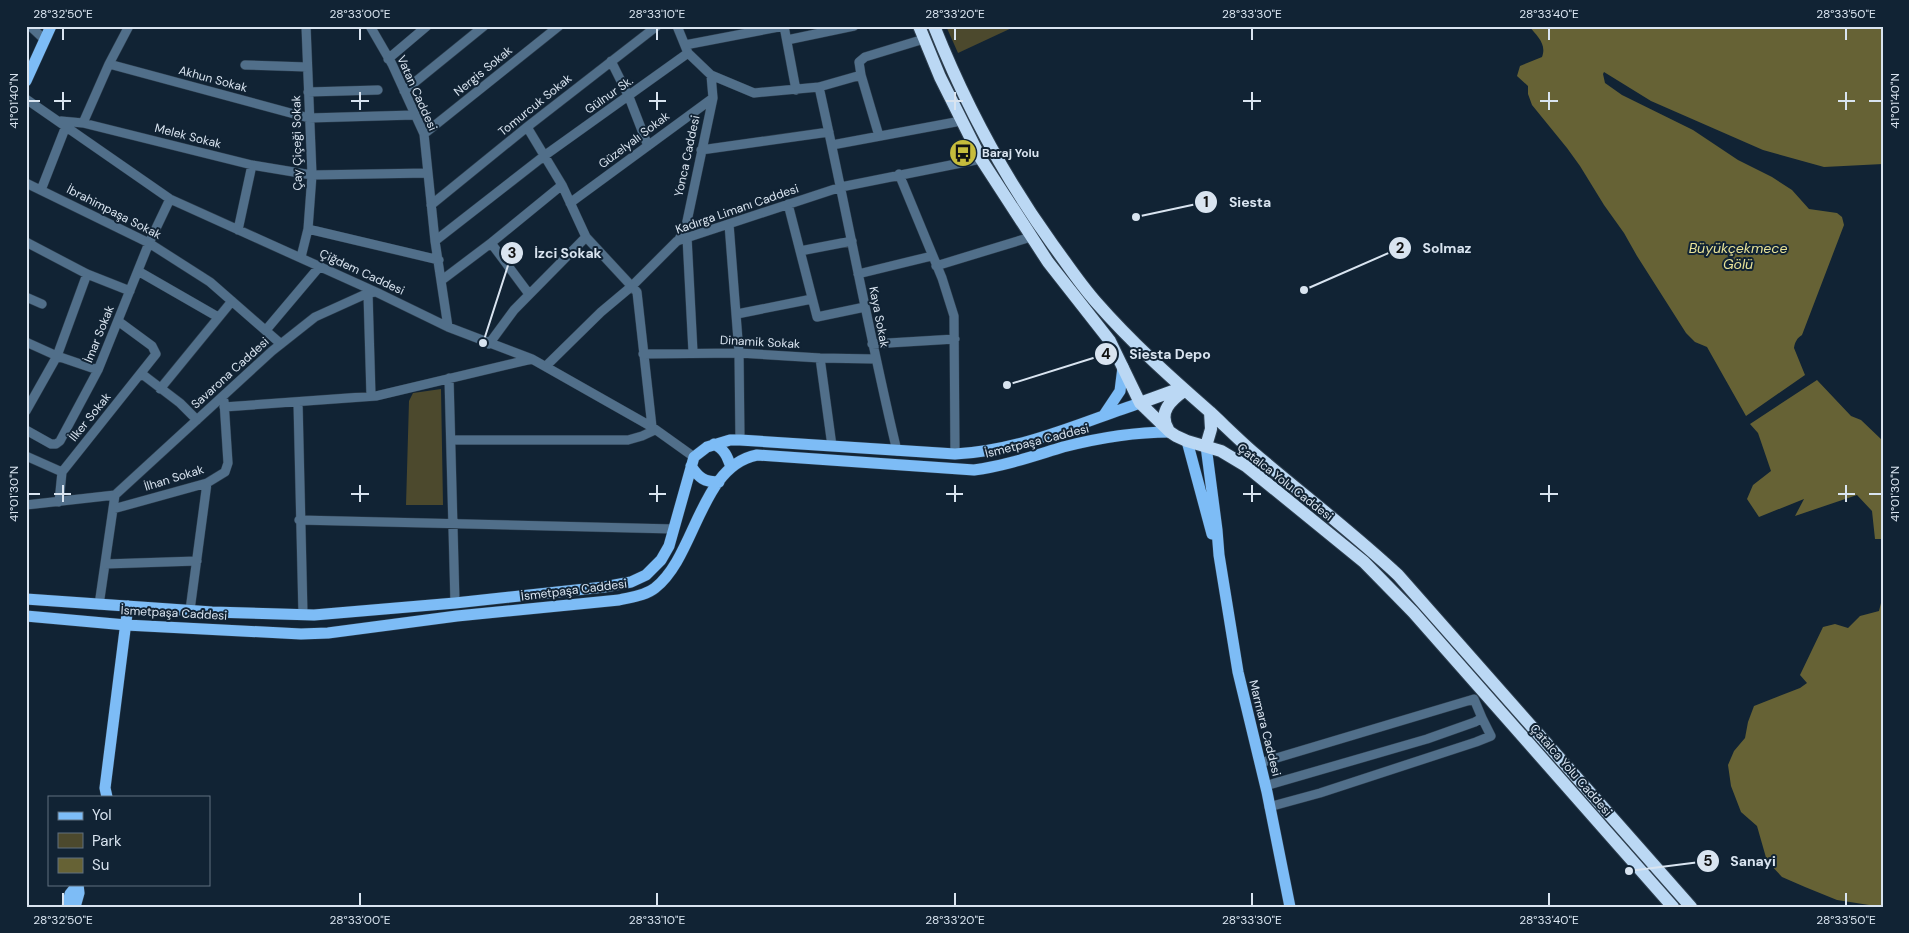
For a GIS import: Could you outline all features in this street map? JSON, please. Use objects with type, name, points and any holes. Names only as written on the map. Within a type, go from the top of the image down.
[{"type":"highway","name":"Çatalca Yolu Caddesi","points":[[919,26],[961,120],[981,159],[1057,274],[1102,330],[1116,352],[1140,403],[1170,432],[1187,442],[1206,446],[1234,457],[1343,544],[1382,579],[1673,907]]},
{"type":"highway","name":"Çatalca Yolu Caddesi","points":[[934,26],[963,93],[987,141],[1042,230],[1076,278],[1096,302],[1184,391],[1210,412],[1254,453],[1359,540],[1398,576],[1691,907]]},
{"type":"highway","points":[[1140,403],[1173,391],[1184,391]]},
{"type":"highway","points":[[1170,432],[1164,416],[1166,407],[1172,399],[1184,391]]},
{"type":"highway","points":[[1206,446],[1211,429],[1210,412]]},
{"type":"main road","points":[[26,81],[29,68],[51,26]]},
{"type":"main road","points":[[1104,415],[1120,391],[1123,367]]},
{"type":"main road","name":"İsmetpaşa Caddesi","points":[[26,599],[99,605],[303,616],[455,603],[631,582],[646,575],[661,560],[669,546],[692,462],[701,450],[714,444],[740,440],[972,454],[1058,432],[1140,403]]},
{"type":"main road","points":[[1058,432],[1063,448]]},
{"type":"main road","name":"İsmetpaşa Caddesi","points":[[26,616],[301,634],[328,633],[427,620],[619,600],[640,595],[654,589],[664,579],[677,562],[705,503],[719,482],[740,460],[757,455],[974,470],[999,466],[1063,448],[1122,435],[1170,432]]},
{"type":"main road","points":[[1187,442],[1219,554]]},
{"type":"main road","points":[[714,444],[728,456],[731,468]]},
{"type":"main road","points":[[1206,446],[1218,530],[1219,554]]},
{"type":"main road","points":[[901,451],[905,465]]},
{"type":"main road","points":[[692,462],[698,477],[704,481],[719,482]]},
{"type":"main road","name":"Marmara Caddesi","points":[[1219,554],[1238,672],[1270,806],[1290,907]]},
{"type":"main road","points":[[573,590],[574,605]]},
{"type":"main road","points":[[426,605],[427,620]]},
{"type":"main road","points":[[104,794],[128,606]]},
{"type":"main road","points":[[301,634],[303,616]]},
{"type":"main road","points":[[67,907],[70,894],[76,886]]},
{"type":"main road","points":[[76,907],[79,893],[78,886]]},
{"type":"street","points":[[30,26],[45,40]]},
{"type":"street","points":[[83,123],[109,64],[129,26]]},
{"type":"street","name":"Çay Çiçeği Sokak","points":[[301,258],[308,228],[312,175],[306,26]]},
{"type":"street","name":"Vatan Caddesi","points":[[370,26],[424,134],[435,241],[448,327]]},
{"type":"street","points":[[388,59],[427,26]]},
{"type":"street","points":[[404,91],[484,26]]},
{"type":"street","name":"Nergis Sokak","points":[[424,134],[559,26]]},
{"type":"street","name":"Tomurcuk Sokak","points":[[431,205],[527,127],[657,26]]},
{"type":"street","points":[[677,26],[686,49],[711,75],[754,93],[819,87],[861,76]]},
{"type":"street","points":[[686,49],[784,26],[796,90]]},
{"type":"street","points":[[787,40],[854,26]]},
{"type":"street","points":[[879,136],[861,76],[859,62],[866,57],[924,39]]},
{"type":"street","name":"Gülnur Sk.","points":[[435,241],[544,156],[629,96],[686,49]]},
{"type":"street","points":[[611,61],[629,96],[648,146]]},
{"type":"street","name":"Akhun Sokak","points":[[109,64],[309,118],[414,115]]},
{"type":"street","points":[[245,65],[307,67]]},
{"type":"street","name":"Yonca Caddesi","points":[[677,241],[686,226],[713,98],[711,75]]},
{"type":"street","name":"Kaya Sokak","points":[[819,87],[875,359],[901,451]]},
{"type":"street","points":[[308,92],[378,90]]},
{"type":"street","name":"Güzelyalı Sokak","points":[[570,204],[713,98]]},
{"type":"street","name":"Çiğdem Caddesi","points":[[26,99],[170,199],[320,266],[448,327],[546,366],[653,429],[692,462]]},
{"type":"street","points":[[832,145],[961,120]]},
{"type":"street","points":[[41,190],[62,123]]},
{"type":"street","name":"Melek Sokak","points":[[62,123],[83,123],[252,165],[312,175],[428,173]]},
{"type":"street","points":[[452,440],[628,440],[642,436],[653,429],[637,292],[586,237],[562,185],[527,127]]},
{"type":"street","points":[[701,150],[829,132]]},
{"type":"street","name":"Kadırga Limanı Caddesi","points":[[546,366],[677,241],[841,187],[981,159]]},
{"type":"street","points":[[238,230],[252,165]]},
{"type":"street","points":[[899,174],[954,316],[955,454]]},
{"type":"street","name":"İbrahimpaşa Sokak","points":[[26,183],[149,242],[210,282],[281,344]]},
{"type":"street","points":[[442,280],[562,185]]},
{"type":"street","name":"İmar Sokak","points":[[26,430],[45,441],[56,444],[72,421],[98,370],[149,242],[170,199]]},
{"type":"street","points":[[788,204],[816,317],[865,307]]},
{"type":"street","points":[[729,224],[739,353],[740,440]]},
{"type":"street","points":[[308,228],[439,260]]},
{"type":"street","points":[[489,344],[514,310],[586,237]]},
{"type":"street","points":[[687,237],[693,352]]},
{"type":"street","points":[[936,266],[1031,237]]},
{"type":"street","points":[[800,251],[852,241]]},
{"type":"street","points":[[26,242],[88,274],[130,291]]},
{"type":"street","points":[[491,243],[529,294]]},
{"type":"street","points":[[858,274],[932,256]]},
{"type":"street","points":[[266,330],[320,266]]},
{"type":"street","points":[[138,271],[218,317]]},
{"type":"street","points":[[27,408],[57,356],[88,274]]},
{"type":"street","points":[[371,396],[372,292]]},
{"type":"street","name":"Savarona Caddesi","points":[[115,495],[281,344],[315,317],[372,292]]},
{"type":"street","points":[[26,297],[42,304]]},
{"type":"street","points":[[737,314],[812,299]]},
{"type":"street","points":[[160,389],[232,301]]},
{"type":"street","name":"İlker Sokak","points":[[62,472],[142,374],[156,354],[152,346],[118,321]]},
{"type":"street","points":[[872,344],[954,339]]},
{"type":"street","points":[[26,342],[57,356],[98,370]]},
{"type":"street","name":"Dinamik Sokak","points":[[643,354],[693,352],[875,359]]},
{"type":"street","points":[[820,358],[832,446]]},
{"type":"street","points":[[224,407],[371,396],[532,359]]},
{"type":"street","points":[[142,374],[180,403],[197,420]]},
{"type":"street","points":[[449,378],[455,603]]},
{"type":"street","name":"İlhan Sokak","points":[[113,510],[207,483],[224,472],[228,463],[223,396]]},
{"type":"street","points":[[298,402],[299,520],[303,616]]},
{"type":"street","points":[[26,456],[62,472],[59,502]]},
{"type":"street","points":[[190,610],[207,483]]},
{"type":"street","points":[[26,505],[115,495],[99,605]]},
{"type":"street","points":[[299,520],[674,529]]},
{"type":"street","points":[[105,564],[197,561]]},
{"type":"street","points":[[1260,763],[1474,699],[1491,736],[1320,793],[1270,806]]},
{"type":"street","points":[[1265,786],[1427,738],[1482,718]]},
{"type":"green space","points":[[946,26],[1016,26],[958,53]]},
{"type":"green space","points":[[441,389],[443,505],[406,505],[409,401],[413,393]]},
{"type":"water","name":"Büyükçekmece Gölü","points":[[1529,26],[1883,26],[1883,164],[1824,167],[1763,150],[1651,101],[1604,72],[1603,74],[1605,83],[1622,95],[1693,130],[1738,160],[1772,177],[1792,190],[1809,209],[1837,213],[1842,217],[1844,225],[1802,335],[1794,346],[1805,375],[1746,416],[1707,347],[1695,342],[1686,333],[1580,166],[1532,105],[1528,94],[1528,86],[1517,76],[1520,66],[1542,57],[1542,44]]},
{"type":"water","points":[[1817,380],[1851,416],[1861,420],[1883,441],[1883,539],[1875,539],[1872,511],[1857,495],[1795,516],[1804,499],[1759,517],[1747,499],[1753,485],[1771,471],[1758,433],[1750,424]]},
{"type":"water","points":[[1883,595],[1882,907],[1837,900],[1782,877],[1767,861],[1757,826],[1741,812],[1731,786],[1728,765],[1734,751],[1745,738],[1754,706],[1800,688],[1807,683],[1800,675],[1823,627],[1835,624],[1848,628],[1860,616],[1879,611]]},
{"type":"place","name":"Baraj Yolu","points":[[963,153]]},
{"type":"place","name":"Siesta","points":[[1136,217]]},
{"type":"place","name":"Solmaz","points":[[1304,290]]},
{"type":"place","name":"İzci Sokak","points":[[483,343]]},
{"type":"place","name":"Siesta Depo","points":[[1007,385]]},
{"type":"place","name":"Sanayi","points":[[1629,871]]}]
